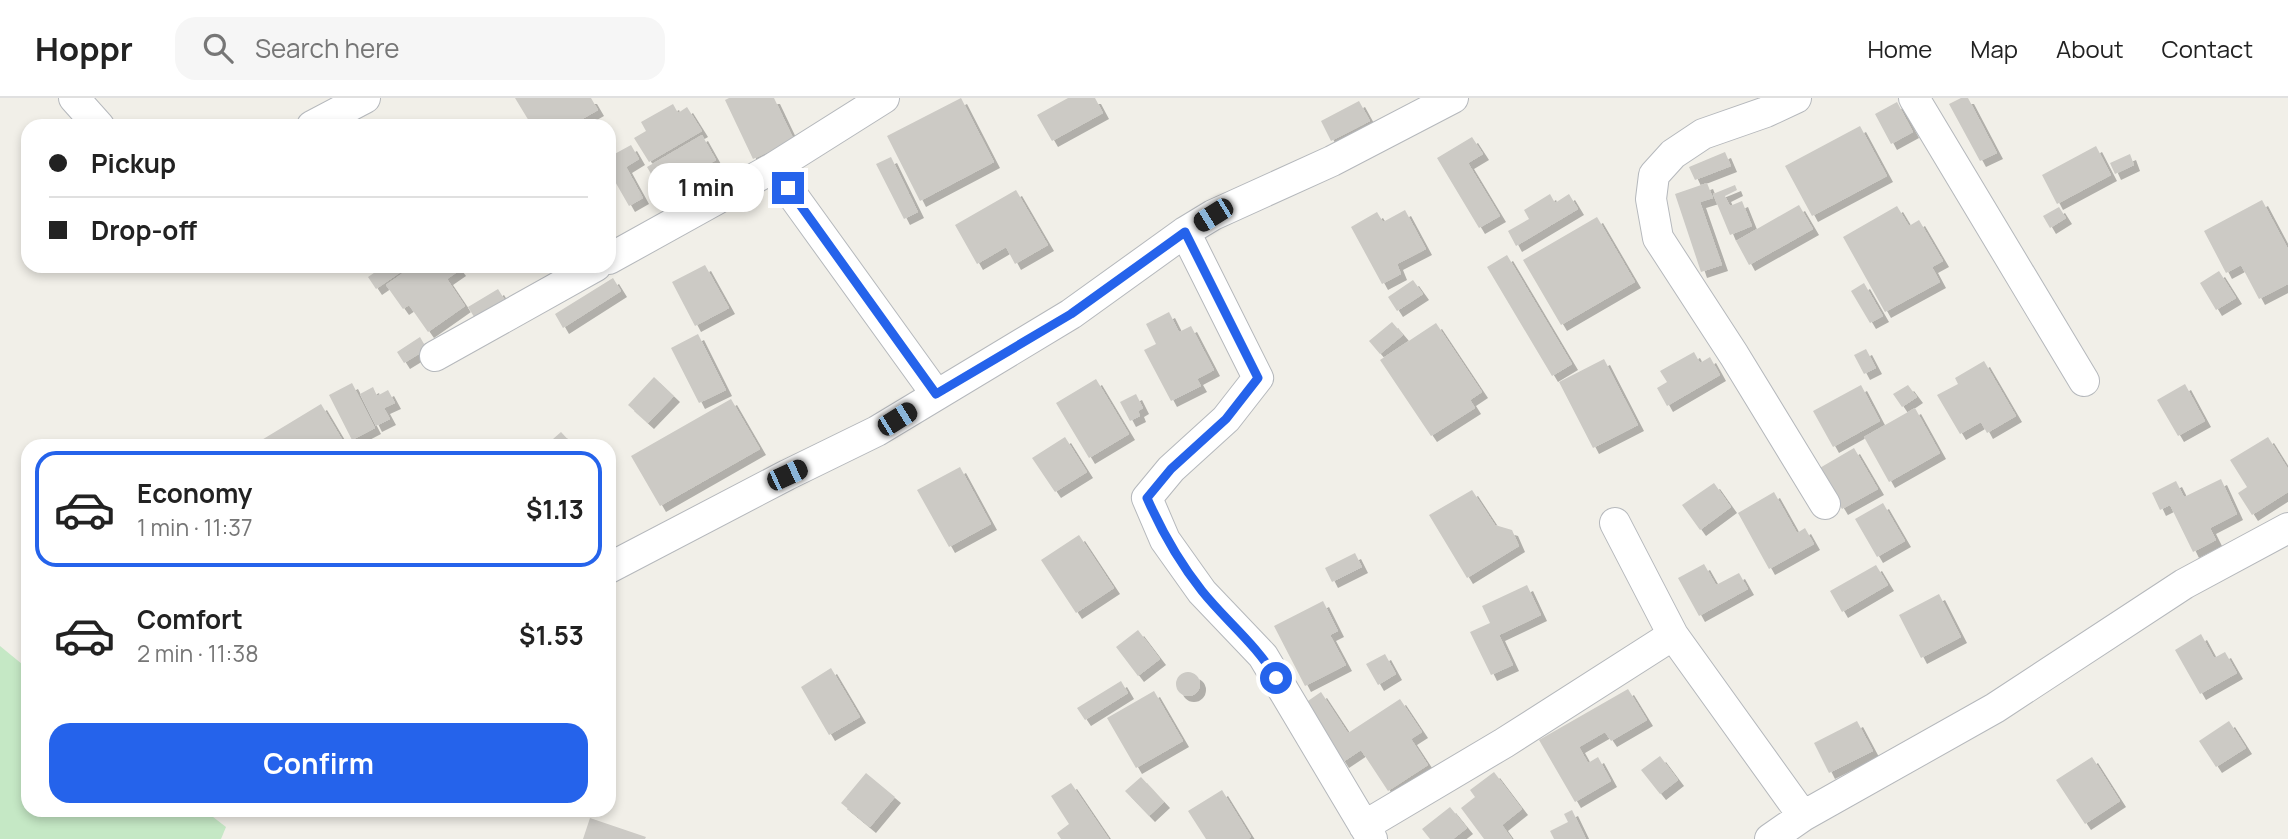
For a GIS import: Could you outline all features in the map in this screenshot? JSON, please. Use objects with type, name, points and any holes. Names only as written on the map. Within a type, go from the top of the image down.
[{"type":"street","points":[[74,98],[93,119]]},
{"type":"street","points":[[325,119],[365,98]]},
{"type":"street","points":[[616,255],[773,168],[884,98]]},
{"type":"street","points":[[616,564],[877,431],[1071,314],[1213,215],[1332,161],[1453,98]]},
{"type":"street","points":[[1796,98],[1766,112],[1703,134],[1673,154],[1654,175],[1651,199],[1658,239],[1734,355],[1825,504]]},
{"type":"street","points":[[1914,98],[2084,381]]},
{"type":"street","points":[[773,168],[936,394]]},
{"type":"street","points":[[1185,232],[1258,378],[1226,419],[1171,469],[1147,498],[1166,540],[1202,592],[1263,656],[1368,833],[1673,635]]},
{"type":"street","points":[[435,356],[583,273]]},
{"type":"street","points":[[1615,523],[1673,635],[1804,816]]},
{"type":"street","points":[[1770,839],[1804,816],[1995,708],[2184,584],[2288,528]]},
{"type":"green space","points":[[0,646],[21,663],[21,817],[213,817],[226,827],[221,839],[0,839]]},
{"type":"building","points":[[515,98],[591,98],[598,110],[582,119],[528,119]]},
{"type":"building","points":[[774,98],[794,140],[753,159],[725,100]]},
{"type":"building","points":[[961,98],[994,162],[920,201],[887,136]]},
{"type":"building","points":[[1068,98],[1095,98],[1103,113],[1052,141],[1037,115]]},
{"type":"building","points":[[1961,98],[1968,98],[1997,153],[1980,161],[1949,104]]},
{"type":"building","points":[[1359,101],[1370,121],[1331,141],[1321,121]]},
{"type":"building","points":[[1897,102],[1913,132],[1891,144],[1875,114]]},
{"type":"building","points":[[673,104],[678,113],[687,107],[702,131],[649,162],[634,138],[646,131],[641,122]]},
{"type":"building","points":[[1860,126],[1887,176],[1812,216],[1785,166]]},
{"type":"building","points":[[702,135],[716,160],[661,191],[647,167]]},
{"type":"building","points":[[1472,137],[1483,154],[1468,163],[1500,216],[1479,228],[1437,158]]},
{"type":"building","points":[[631,145],[639,159],[626,167],[643,198],[629,206],[616,183],[616,153]]},
{"type":"building","points":[[2096,146],[2111,175],[2057,204],[2042,175]]},
{"type":"building","points":[[1725,152],[1731,166],[1695,180],[1689,167]]},
{"type":"building","points":[[2130,154],[2134,165],[2115,174],[2110,163]]},
{"type":"building","points":[[891,157],[918,212],[904,219],[876,164]]},
{"type":"building","points":[[1707,183],[1713,198],[1700,202],[1722,265],[1701,272],[1675,194]]},
{"type":"building","points":[[1735,185],[1737,190],[1725,196],[1730,206],[1742,201],[1752,226],[1730,235],[1713,194]]},
{"type":"building","points":[[1016,190],[1048,245],[1015,264],[1006,247],[977,264],[955,225]]},
{"type":"building","points":[[1550,194],[1555,203],[1569,194],[1578,209],[1516,246],[1508,231],[1529,219],[1524,210]]},
{"type":"building","points":[[2262,200],[2288,249],[2288,284],[2259,299],[2241,265],[2226,273],[2204,231]]},
{"type":"building","points":[[1799,205],[1813,229],[1749,265],[1736,241]]},
{"type":"building","points":[[1897,206],[1909,226],[1919,220],[1943,261],[1932,267],[1940,282],[1885,312],[1843,237]]},
{"type":"building","points":[[2059,207],[2066,218],[2050,228],[2043,216]]},
{"type":"building","points":[[1405,210],[1426,249],[1397,264],[1401,274],[1382,284],[1351,227],[1377,212],[1383,222]]},
{"type":"building","points":[[1597,217],[1635,282],[1561,325],[1523,260]]},
{"type":"building","points":[[1507,255],[1572,364],[1552,376],[1487,267]]},
{"type":"building","points":[[705,265],[729,308],[695,326],[672,282]]},
{"type":"building","points":[[2219,271],[2236,298],[2216,310],[2200,283]]},
{"type":"building","points":[[374,273],[399,273],[376,289],[368,277]]},
{"type":"building","points":[[403,273],[456,273],[447,279],[465,306],[428,332],[409,305],[403,309],[386,285]]},
{"type":"building","points":[[613,278],[621,291],[563,328],[555,314]]},
{"type":"building","points":[[1413,280],[1423,294],[1397,311],[1388,297]]},
{"type":"building","points":[[1864,283],[1883,316],[1870,323],[1851,291]]},
{"type":"building","points":[[498,289],[506,302],[476,320],[468,307]]},
{"type":"building","points":[[1169,312],[1179,332],[1191,326],[1214,370],[1197,379],[1201,386],[1171,401],[1144,350],[1156,344],[1146,324]]},
{"type":"building","points":[[1392,322],[1403,335],[1380,354],[1369,341]]},
{"type":"building","points":[[1436,323],[1482,392],[1470,400],[1475,408],[1431,436],[1380,360]]},
{"type":"building","points":[[698,334],[726,390],[699,403],[671,348]]},
{"type":"building","points":[[420,337],[427,349],[404,363],[397,352]]},
{"type":"building","points":[[1866,349],[1876,368],[1864,374],[1854,355]]},
{"type":"building","points":[[1694,352],[1700,363],[1710,357],[1720,375],[1667,406],[1657,388],[1667,382],[1660,371]]},
{"type":"building","points":[[1604,359],[1638,425],[1593,448],[1559,382]]},
{"type":"building","points":[[1984,361],[2016,416],[1987,433],[1981,422],[1960,434],[1937,395],[1958,384],[1955,378]]},
{"type":"building","points":[[654,377],[674,396],[648,423],[628,405]]},
{"type":"building","points":[[1096,379],[1129,434],[1089,458],[1056,403]]},
{"type":"building","points":[[352,383],[375,428],[351,439],[329,395]]},
{"type":"building","points":[[2185,384],[2205,421],[2178,436],[2157,400]]},
{"type":"building","points":[[1861,385],[1880,421],[1833,447],[1813,411]]},
{"type":"building","points":[[1908,385],[1917,397],[1902,407],[1893,394]]},
{"type":"building","points":[[373,387],[377,396],[388,390],[395,403],[384,408],[390,419],[376,426],[360,394]]},
{"type":"building","points":[[1136,394],[1143,408],[1138,411],[1140,416],[1130,421],[1120,402]]},
{"type":"building","points":[[731,399],[760,449],[660,506],[631,456]]},
{"type":"building","points":[[321,404],[342,439],[263,439]]},
{"type":"building","points":[[1915,408],[1940,453],[1889,482],[1864,437]]},
{"type":"building","points":[[561,432],[568,439],[553,439]]},
{"type":"building","points":[[1065,437],[1087,472],[1055,492],[1032,458]]},
{"type":"building","points":[[2268,437],[2288,469],[2288,492],[2252,515],[2238,493],[2247,487],[2230,460]]},
{"type":"building","points":[[1854,448],[1878,489],[1842,509],[1818,469]]},
{"type":"building","points":[[960,467],[991,524],[949,547],[917,490]]},
{"type":"building","points":[[2221,479],[2237,514],[2210,528],[2216,540],[2193,552],[2170,505],[2160,510],[2152,493],[2176,481],[2184,497]]},
{"type":"building","points":[[1714,483],[1731,507],[1700,530],[1682,505]]},
{"type":"building","points":[[1472,490],[1495,525],[1512,530],[1519,546],[1467,578],[1429,515]]},
{"type":"building","points":[[1774,492],[1797,533],[1805,528],[1814,544],[1769,569],[1738,513]]},
{"type":"building","points":[[1883,503],[1905,541],[1877,557],[1855,519]]},
{"type":"building","points":[[1079,535],[1114,588],[1076,613],[1041,560]]},
{"type":"building","points":[[1355,553],[1362,567],[1332,582],[1325,568]]},
{"type":"building","points":[[1704,564],[1716,585],[1739,573],[1748,589],[1699,616],[1678,578]]},
{"type":"building","points":[[1876,565],[1888,585],[1842,612],[1830,591]]},
{"type":"building","points":[[1527,585],[1541,615],[1499,635],[1513,665],[1491,675],[1470,632],[1490,623],[1482,606]]},
{"type":"building","points":[[1939,594],[1961,637],[1921,658],[1899,615]]},
{"type":"building","points":[[1323,601],[1338,631],[1330,635],[1346,665],[1305,686],[1274,626]]},
{"type":"building","points":[[1138,630],[1160,659],[1138,676],[1116,647]]},
{"type":"building","points":[[2201,634],[2214,658],[2225,652],[2237,673],[2200,694],[2175,650]]},
{"type":"building","points":[[1385,654],[1396,674],[1378,685],[1366,664]]},
{"type":"building","points":[[831,668],[860,717],[829,735],[801,687]]},
{"type":"building","points":[[1188,672],[1197,675],[1200,684],[1197,693],[1188,696],[1179,693],[1176,684],[1179,675]]},
{"type":"building","points":[[1121,681],[1128,693],[1085,720],[1077,708]]},
{"type":"building","points":[[1628,689],[1647,720],[1611,741],[1605,732],[1579,747],[1588,763],[1598,757],[1611,781],[1575,802],[1539,740]]},
{"type":"building","points":[[1154,691],[1183,741],[1136,768],[1107,718]]},
{"type":"building","points":[[1321,692],[1348,733],[1400,699],[1422,732],[1411,739],[1428,765],[1388,791],[1361,750],[1343,762],[1305,703]]},
{"type":"building","points":[[1857,721],[1873,751],[1829,773],[1814,743]]},
{"type":"building","points":[[2229,721],[2246,748],[2216,767],[2199,741]]},
{"type":"building","points":[[1660,756],[1678,780],[1660,794],[1641,770]]},
{"type":"building","points":[[2092,757],[2120,801],[2085,824],[2056,780]]},
{"type":"building","points":[[1494,772],[1522,809],[1502,825],[1512,839],[1484,839],[1461,808],[1475,797],[1470,790]]},
{"type":"building","points":[[866,773],[895,797],[870,827],[841,803]]},
{"type":"building","points":[[1141,777],[1164,802],[1149,816],[1125,791]]},
{"type":"building","points":[[1071,783],[1109,839],[1061,839],[1057,833],[1069,824],[1051,796]]},
{"type":"building","points":[[1222,790],[1251,837],[1248,839],[1206,839],[1188,811]]},
{"type":"building","points":[[1450,807],[1467,828],[1453,839],[1430,839],[1422,829]]},
{"type":"building","points":[[1572,810],[1586,839],[1554,839],[1550,831],[1568,822],[1564,814]]},
{"type":"building","points":[[590,818],[646,837],[583,839]]},
{"type":"route","points":[[788,188],[936,394],[1071,314],[1185,232],[1258,378],[1226,419],[1171,469],[1147,498],[1166,540],[1202,592],[1263,656],[1276,678]]}]
